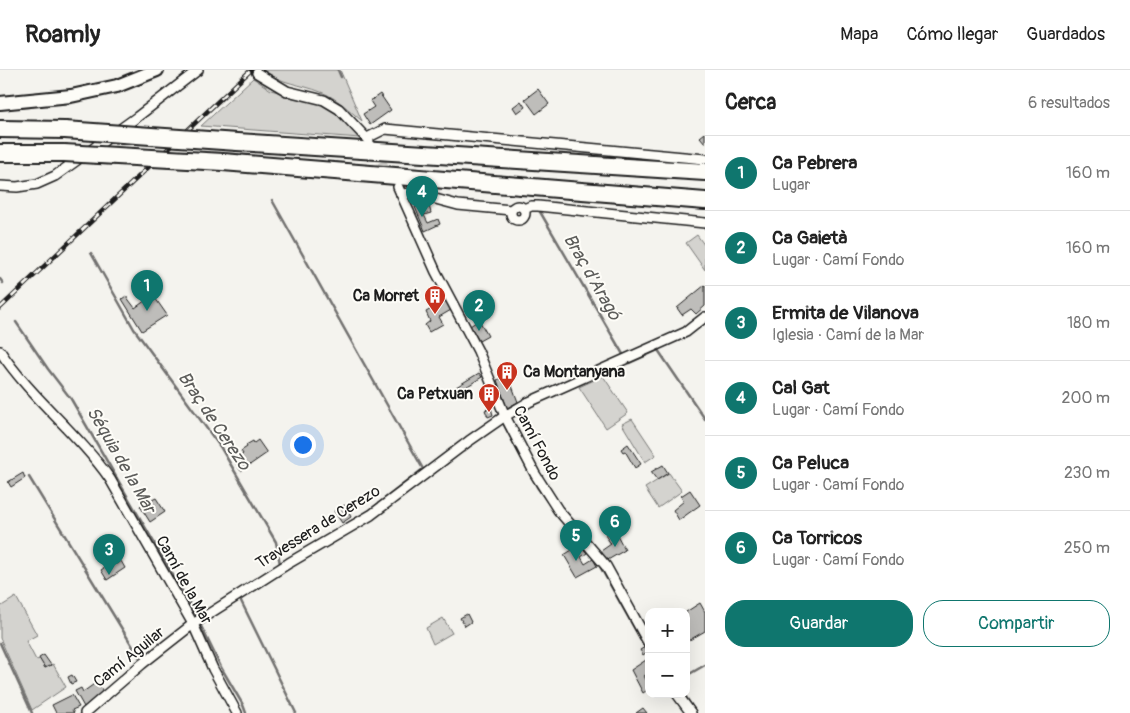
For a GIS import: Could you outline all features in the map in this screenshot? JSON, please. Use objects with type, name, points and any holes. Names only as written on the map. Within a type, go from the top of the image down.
[{"type":"highway","points":[[0,129],[65,130],[705,172]]},
{"type":"highway","points":[[0,153],[64,153],[223,162],[705,201]]},
{"type":"main road","points":[[0,103],[71,96],[117,86],[157,70]]},
{"type":"street","points":[[0,186],[17,187],[37,184],[55,176],[198,70]]},
{"type":"street","points":[[257,73],[287,91],[324,100],[339,109],[368,139],[384,129],[705,158]]},
{"type":"street","name":"Camí Fondo","points":[[645,637],[606,566],[558,510],[535,474],[504,416],[478,351],[436,272],[400,191],[458,205],[511,210],[517,206],[524,209],[538,206],[705,223]]},
{"type":"street","name":"Travessera de Cerezo","points":[[193,624],[289,563],[371,515],[406,487],[504,416],[528,402],[686,332],[705,317]]},
{"type":"street","name":"Camí de la Mar","points":[[0,351],[14,370],[98,462],[110,479],[193,624],[213,669],[238,713]]},
{"type":"street","name":"Camí Aguilar","points":[[85,713],[142,664],[193,624]]},
{"type":"street","points":[[681,698],[691,713]]},
{"type":"shaded area","points":[[263,70],[340,70],[362,121],[343,105],[327,95],[314,89],[284,81]]},
{"type":"shaded area","points":[[253,78],[271,90],[328,106],[360,138],[201,126]]},
{"type":"shaded area","points":[[697,235],[705,246],[705,270],[686,243]]},
{"type":"shaded area","points":[[603,376],[628,413],[606,428],[579,387]]},
{"type":"shaded area","points":[[632,419],[656,455],[645,462],[622,424]]},
{"type":"shaded area","points":[[669,473],[682,491],[658,508],[645,488]]},
{"type":"shaded area","points":[[16,597],[37,635],[26,641],[36,660],[40,659],[45,668],[53,664],[66,687],[32,710],[0,638],[0,607]]},
{"type":"shaded area","points":[[443,618],[452,633],[433,644],[426,628]]},
{"type":"building","points":[[538,89],[549,104],[536,114],[525,99]]},
{"type":"building","points":[[380,94],[391,110],[370,125],[363,114],[374,107],[370,101]]},
{"type":"building","points":[[521,101],[525,107],[517,113],[513,107]]},
{"type":"building","points":[[705,133],[705,143],[700,137]]},
{"type":"building","points":[[428,202],[431,213],[424,215],[428,223],[438,219],[440,224],[425,231],[415,207]]},
{"type":"building","points":[[705,285],[705,306],[696,314],[691,309],[682,315],[677,308]]},
{"type":"building","points":[[153,295],[167,315],[142,331],[122,299],[126,296],[135,308]]},
{"type":"building","name":"Ca Morret","points":[[446,301],[451,310],[439,317],[443,324],[429,332],[425,325],[430,321],[426,312]]},
{"type":"building","points":[[479,320],[488,336],[479,341],[470,326]]},
{"type":"building","points":[[479,373],[482,377],[458,392],[456,387]]},
{"type":"building","name":"Ca Montanyana","points":[[508,375],[518,402],[507,408],[497,380]]},
{"type":"building","name":"Ca Petxuan","points":[[491,408],[493,415],[488,417],[485,410]]},
{"type":"building","points":[[258,440],[267,453],[241,471],[234,460],[243,454],[241,451],[247,447],[246,445]]},
{"type":"building","points":[[628,444],[641,464],[635,468],[625,451],[623,452],[621,449]]},
{"type":"building","points":[[663,465],[668,473],[657,480],[651,472]]},
{"type":"building","points":[[23,473],[25,478],[11,487],[8,482]]},
{"type":"building","points":[[690,490],[700,505],[679,520],[673,510],[684,501],[681,496]]},
{"type":"building","points":[[156,498],[165,512],[150,522],[140,506]]},
{"type":"building","points":[[345,505],[351,517],[342,523],[334,511]]},
{"type":"building","points":[[614,529],[625,550],[606,561],[601,551],[611,544],[605,535]]},
{"type":"building","points":[[580,545],[587,553],[581,557],[585,564],[593,559],[597,566],[577,577],[564,555]]},
{"type":"building","points":[[114,561],[116,564],[121,561],[125,568],[107,580],[101,570]]},
{"type":"building","points":[[700,603],[705,612],[705,631],[690,640],[690,609]]},
{"type":"building","points":[[467,614],[471,622],[465,626],[460,618]]},
{"type":"building","points":[[645,647],[645,654],[643,655],[640,650]]},
{"type":"building","points":[[44,655],[51,665],[45,668],[39,658]]},
{"type":"building","points":[[645,661],[645,692],[643,693],[631,670]]},
{"type":"building","points":[[72,675],[76,682],[71,684],[68,677]]},
{"type":"building","points":[[97,682],[104,693],[84,707],[75,691],[81,688],[83,692]]},
{"type":"building","points":[[72,695],[79,707],[72,710],[74,713],[56,713],[52,705]]},
{"type":"building","points":[[643,708],[647,713],[636,713]]},
{"type":"waterway","points":[[338,70],[341,77]]},
{"type":"waterway","points":[[272,200],[423,469],[370,510],[338,529]]},
{"type":"waterway","name":"Braç d'Aragó","points":[[539,210],[624,356]]},
{"type":"waterway","name":"Braç de Cerezo","points":[[91,253],[134,329],[221,448],[276,542],[280,564],[278,565]]},
{"type":"waterway","name":"Séquia de la Mar","points":[[0,279],[3,283]]},
{"type":"waterway","name":"Séquia de la Mar","points":[[16,322],[71,399],[196,615]]},
{"type":"waterway","name":"Braç d'Aragó","points":[[628,362],[658,350],[705,419]]},
{"type":"waterway","points":[[486,381],[499,414]]},
{"type":"waterway","points":[[503,423],[537,487],[547,501]]},
{"type":"waterway","points":[[29,477],[141,660]]},
{"type":"waterway","points":[[564,523],[598,563],[645,647]]},
{"type":"waterway","name":"Braç de Cerezo","points":[[240,599],[296,713]]},
{"type":"waterway","name":"Séquia de la Mar","points":[[200,624],[246,713]]},
{"type":"waterway","points":[[0,643],[32,713]]},
{"type":"waterway","name":"Braç d'Aragó","points":[[690,674],[705,665]]},
{"type":"waterway","points":[[93,712],[109,698]]},
{"type":"waterway","name":"Braç d'Aragó","points":[[687,698],[696,713]]},
{"type":"waterway","points":[[681,706],[685,713]]},
{"type":"tunnel","points":[[374,150],[391,177]]},
{"type":"railway","points":[[0,308],[251,70]]},
{"type":"place","name":"Cal Gat","points":[[422,217]]},
{"type":"place","name":"Ca Pebrera","points":[[147,311]]},
{"type":"place","name":"Ca Morret","points":[[435,315]]},
{"type":"place","name":"Ca Gaietà","points":[[479,331]]},
{"type":"place","name":"Ca Montanyana","points":[[507,391]]},
{"type":"place","name":"Ca Petxuan","points":[[489,413]]},
{"type":"place","name":"Ca Torricos","points":[[615,547]]},
{"type":"place","name":"Ca Peluca","points":[[576,561]]},
{"type":"place","name":"Ermita de Vilanova","points":[[109,575]]}]
